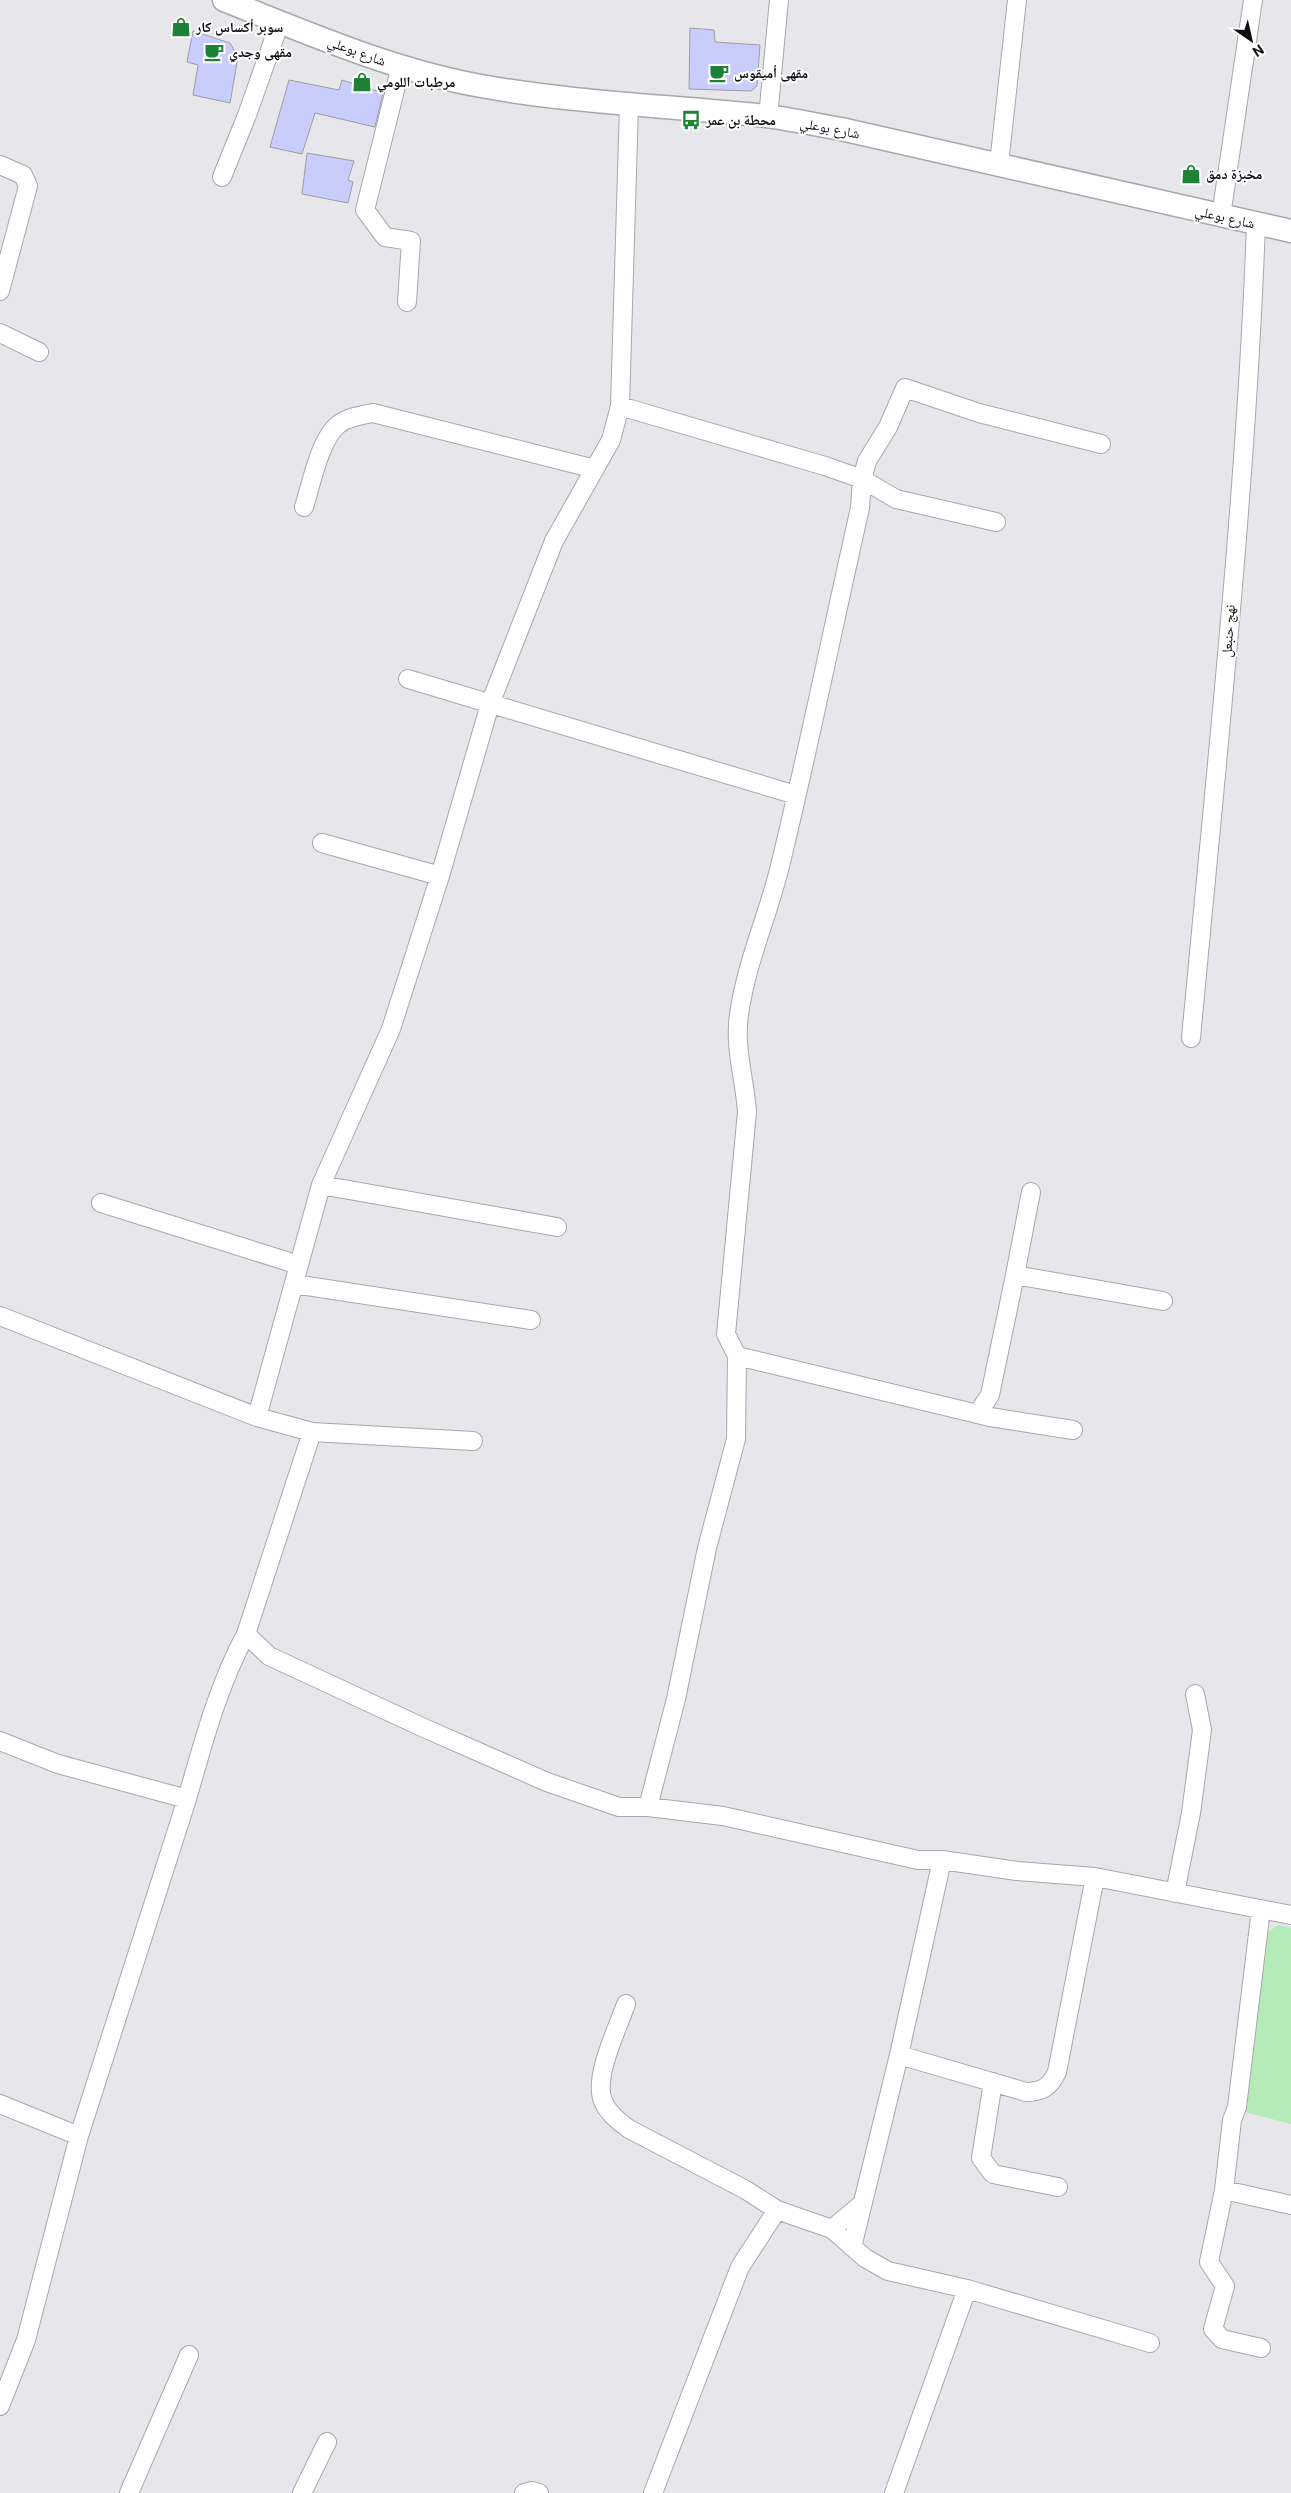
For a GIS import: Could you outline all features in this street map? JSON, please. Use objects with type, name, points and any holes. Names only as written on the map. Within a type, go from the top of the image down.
[{"type":"street","name":"شارع بوعلي","points":[[224,0],[401,66],[482,86],[628,104],[768,117],[841,129],[1291,231]]},
{"type":"street","points":[[768,117],[779,0]]},
{"type":"street","points":[[1000,164],[1017,0]]},
{"type":"street","points":[[1221,216],[1253,0]]},
{"type":"street","points":[[222,177],[247,116],[280,22]]},
{"type":"street","points":[[401,66],[365,210],[385,237],[411,240],[407,302]]},
{"type":"street","points":[[257,1418],[321,1185],[391,1029],[440,876],[490,704],[554,541],[611,440],[620,406],[628,104]]},
{"type":"street","points":[[0,165],[23,175],[28,186],[0,291]]},
{"type":"street","name":"نهج حنبعل","points":[[1191,1038],[1225,675],[1252,319],[1256,224]]},
{"type":"street","points":[[0,334],[39,352]]},
{"type":"street","points":[[648,1807],[676,1700],[707,1548],[736,1439],[737,1356],[726,1334],[747,1112],[738,1053],[738,1016],[760,928],[780,865],[860,508],[862,479],[867,461],[888,427],[905,388],[979,413],[1101,444]]},
{"type":"street","points":[[620,406],[825,466],[862,479],[896,499],[996,522]]},
{"type":"street","points":[[304,508],[325,443],[332,431],[339,424],[363,415],[373,414],[595,469]]},
{"type":"street","points":[[408,679],[796,795]]},
{"type":"street","points":[[322,843],[440,876]]},
{"type":"street","points":[[321,1185],[558,1227]]},
{"type":"street","points":[[978,1413],[990,1395],[1031,1192]]},
{"type":"street","points":[[101,1203],[299,1265]]},
{"type":"street","points":[[1015,1275],[1163,1301]]},
{"type":"street","points":[[294,1284],[531,1320]]},
{"type":"street","points":[[0,1316],[257,1418],[312,1432],[473,1441]]},
{"type":"street","points":[[737,1356],[978,1413],[990,1418],[1073,1430]]},
{"type":"street","points":[[0,2406],[26,2340],[79,2136],[187,1799],[210,1720],[233,1658],[246,1634],[312,1432]]},
{"type":"street","points":[[246,1634],[269,1656],[424,1728],[547,1782],[619,1807],[648,1807],[724,1816],[918,1860],[942,1860],[1017,1871],[1095,1877],[1291,1915]]},
{"type":"street","points":[[1175,1893],[1191,1813],[1202,1730],[1195,1694]]},
{"type":"street","points":[[0,1741],[58,1764],[187,1799]]},
{"type":"street","points":[[852,2247],[900,2055],[942,1860]]},
{"type":"street","points":[[900,2055],[1026,2092],[1036,2092],[1046,2088],[1053,2081],[1057,2072],[1095,1877]]},
{"type":"street","points":[[1261,1909],[1238,2107],[1232,2120],[1224,2190],[1209,2262],[1225,2286],[1213,2329],[1222,2339],[1261,2348]]},
{"type":"street","points":[[626,2004],[601,2077],[602,2100],[614,2118],[629,2128],[746,2190],[777,2210],[832,2229],[852,2247],[876,2265],[888,2271],[967,2289],[1150,2343]]},
{"type":"street","points":[[993,2082],[981,2158],[993,2174],[1058,2187]]},
{"type":"street","points":[[0,2104],[79,2136]]},
{"type":"street","points":[[1224,2190],[1291,2205]]},
{"type":"street","points":[[832,2229],[864,2203]]},
{"type":"street","points":[[653,2493],[740,2267],[777,2210]]},
{"type":"street","points":[[894,2493],[967,2289]]},
{"type":"street","points":[[129,2493],[189,2356]]},
{"type":"street","points":[[302,2493],[328,2442]]},
{"type":"street","points":[[524,2493],[532,2491],[539,2493]]},
{"type":"green space","points":[[1278,1925],[1291,1928],[1291,2124],[1245,2112],[1264,1935]]},
{"type":"building","points":[[690,28],[714,30],[715,42],[760,45],[757,86],[751,91],[689,89]]},
{"type":"building","points":[[193,31],[230,43],[238,57],[230,103],[193,95],[198,65],[187,62]]},
{"type":"building","points":[[289,80],[339,90],[342,80],[383,93],[375,127],[315,113],[302,154],[270,147]]},
{"type":"building","points":[[307,153],[354,161],[348,180],[353,182],[348,203],[302,194]]},
{"type":"place","name":"سوبر أكساس كار","points":[[181,27]]},
{"type":"place","name":"مقهى وجدي","points":[[214,52]]},
{"type":"place","name":"مقهى أميقوس","points":[[719,73]]},
{"type":"place","name":"مرطبات اللومي","points":[[362,82]]},
{"type":"place","name":"محطة بن عمر","points":[[691,120]]},
{"type":"place","name":"مخبزة دمق","points":[[1191,174]]}]
